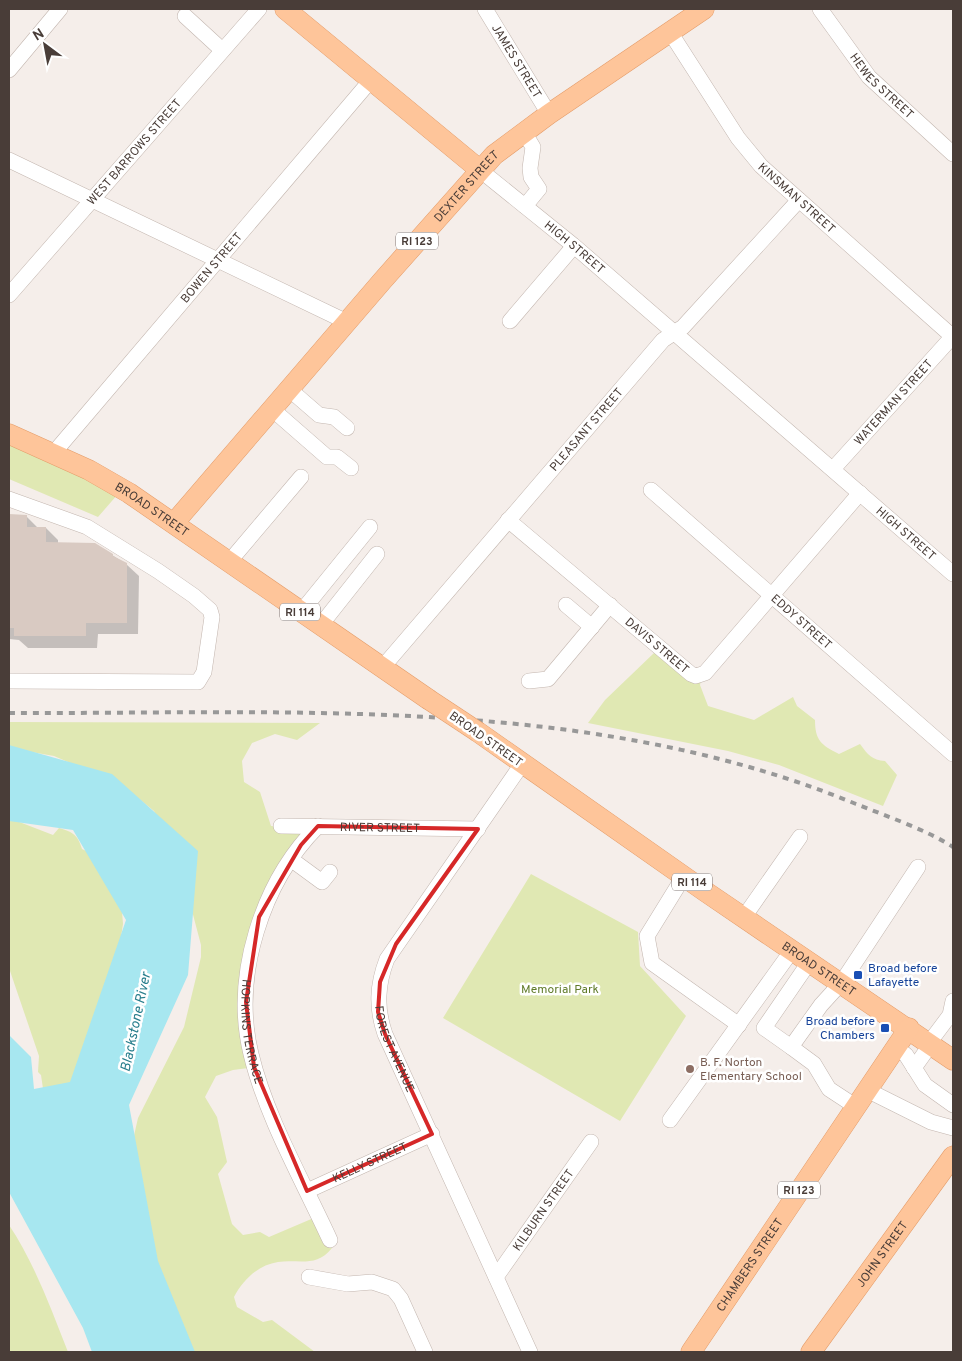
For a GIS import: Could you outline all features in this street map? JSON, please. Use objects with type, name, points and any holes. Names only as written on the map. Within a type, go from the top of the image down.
[{"type":"main road","name":"HIGH STREET","points":[[285,9],[480,170]]},
{"type":"main road","name":"DEXTER STREET","points":[[174,523],[494,155],[549,114],[704,9]]},
{"type":"main road","name":"BROAD STREET","points":[[9,434],[96,474],[174,523],[320,626],[478,732],[953,1060]]},
{"type":"main road","name":"CHAMBERS STREET","points":[[691,1352],[909,1028]]},
{"type":"main road","name":"JOHN STREET","points":[[811,1352],[953,1156]]},
{"type":"street","points":[[9,70],[60,9]]},
{"type":"street","name":"WEST BARROWS STREET","points":[[9,295],[259,9]]},
{"type":"street","name":"JAMES STREET","points":[[485,9],[549,114]]},
{"type":"street","name":"HEWES STREET","points":[[820,9],[869,77],[953,154]]},
{"type":"street","points":[[184,16],[222,50]]},
{"type":"street","name":"KINSMAN STREET","points":[[670,32],[738,138],[761,166],[953,336]]},
{"type":"street","name":"BOWEN STREET","points":[[52,455],[371,80]]},
{"type":"street","points":[[524,132],[533,147],[530,168],[531,177],[539,189],[525,206]]},
{"type":"street","points":[[9,160],[218,258],[347,322]]},
{"type":"street","name":"HIGH STREET","points":[[480,170],[574,246],[953,574]]},
{"type":"street","name":"PLEASANT STREET","points":[[382,668],[663,340],[675,334],[800,200]]},
{"type":"street","points":[[510,321],[574,246]]},
{"type":"street","name":"WATERMAN STREET","points":[[833,469],[953,336]]},
{"type":"street","points":[[289,389],[319,414],[334,417],[347,428]]},
{"type":"street","points":[[272,409],[327,457],[337,457],[351,468]]},
{"type":"street","points":[[229,562],[301,477]]},
{"type":"street","name":"EDDY STREET","points":[[651,490],[953,754]]},
{"type":"street","name":"DAVIS STREET","points":[[508,520],[691,674],[696,676],[705,672],[860,493]]},
{"type":"street","points":[[9,499],[87,527],[101,535],[194,596],[210,610],[212,618],[204,672],[198,682],[9,681]]},
{"type":"street","points":[[301,612],[370,526]]},
{"type":"street","points":[[320,626],[377,554]]},
{"type":"street","points":[[566,605],[592,627]]},
{"type":"street","points":[[529,681],[548,679],[610,606]]},
{"type":"street","name":"FOREST AVENUE","points":[[522,764],[387,959],[380,982],[378,1012],[385,1034],[530,1352]]},
{"type":"street","name":"RIVER STREET","points":[[281,826],[478,829]]},
{"type":"street","name":"HOPKINS TERRACE","points":[[318,826],[301,846],[259,917],[246,988],[246,1021],[254,1068],[275,1122],[330,1240]]},
{"type":"street","points":[[744,917],[800,837]]},
{"type":"street","points":[[292,860],[322,882],[330,872]]},
{"type":"street","points":[[791,1047],[820,1005],[842,982],[918,867]]},
{"type":"street","points":[[684,876],[647,936],[652,963],[739,1025]]},
{"type":"street","points":[[670,1120],[793,950]]},
{"type":"street","points":[[810,961],[764,1028],[814,1064],[829,1090],[855,1106]]},
{"type":"street","points":[[914,1068],[952,1011]]},
{"type":"street","points":[[896,1047],[906,1055],[925,1085],[953,1105]]},
{"type":"street","points":[[867,1090],[931,1122],[953,1127]]},
{"type":"street","name":"KELLY STREET","points":[[307,1190],[432,1134]]},
{"type":"street","name":"KILBURN STREET","points":[[496,1277],[591,1142]]},
{"type":"street","points":[[309,1277],[348,1284],[372,1282],[393,1289],[401,1299],[425,1352]]},
{"type":"highlighted area","points":[[318,826],[478,829],[396,944],[380,982],[378,1012],[385,1034],[432,1134],[307,1191],[254,1067],[246,1002],[259,917],[301,845]]},
{"type":"green space","points":[[9,438],[118,494],[98,517],[9,479]]},
{"type":"green space","points":[[654,653],[702,677],[700,685],[708,706],[754,720],[793,697],[797,706],[815,720],[816,732],[823,745],[839,754],[860,744],[871,756],[885,761],[897,775],[883,806],[779,765],[728,751],[588,723],[605,700]]},
{"type":"green space","points":[[9,722],[320,723],[297,740],[275,734],[252,743],[242,761],[244,782],[260,792],[271,826],[307,828],[261,918],[246,997],[256,1067],[233,1070],[216,1076],[205,1097],[217,1117],[227,1162],[218,1174],[232,1224],[243,1235],[260,1232],[269,1237],[316,1217],[319,1219],[332,1248],[320,1258],[313,1260],[286,1261],[264,1266],[247,1279],[234,1297],[237,1307],[263,1322],[272,1320],[315,1352],[190,1352],[133,1241],[133,1140],[138,1118],[184,1027],[201,957],[201,945],[176,850],[154,811],[132,793],[96,774],[54,756],[9,748]]},
{"type":"green space","points":[[9,818],[53,835],[59,828],[68,831],[77,837],[82,849],[92,854],[120,887],[123,924],[113,989],[71,1087],[46,1109],[41,1075],[38,1072],[39,1056],[9,968]]},
{"type":"green space","name":"Memorial Park","points":[[531,874],[638,932],[640,966],[686,1016],[620,1121],[443,1018]]},
{"type":"green space","points":[[9,1225],[35,1271],[68,1352],[9,1352]]},
{"type":"water","name":"Blackstone River","points":[[9,745],[112,774],[198,851],[188,975],[129,1105],[158,1261],[195,1352],[92,1352],[83,1328],[9,1192],[9,1035],[31,1057],[34,1089],[70,1082],[126,920],[73,830],[9,821]]},
{"type":"building","points":[[9,514],[27,515],[27,527],[46,527],[46,542],[95,543],[127,563],[127,623],[86,623],[86,636],[14,636],[14,628],[9,628]]},
{"type":"railway","points":[[9,713],[331,713],[438,718],[545,727],[651,744],[755,769],[893,818],[953,847]]},
{"type":"place","name":"Broad before Lafayette","points":[[858,975]]},
{"type":"place","name":"Broad before Chambers","points":[[885,1028]]},
{"type":"place","name":"B. F. Norton Elementary School","points":[[690,1069]]}]
